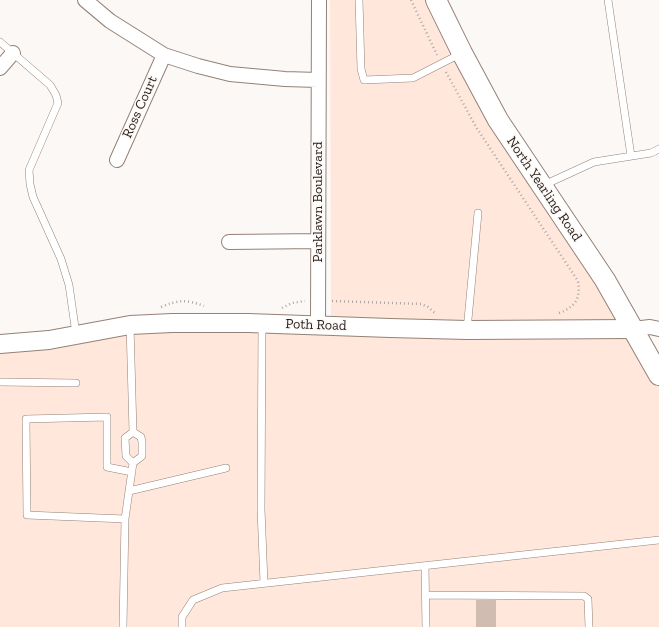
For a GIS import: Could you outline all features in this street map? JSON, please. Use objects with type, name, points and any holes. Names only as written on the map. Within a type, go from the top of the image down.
[{"type":"main road","name":"North Yearling Road","points":[[436,0],[462,53],[498,120],[605,280],[650,326],[659,375]]},
{"type":"street","points":[[85,0],[110,21],[164,55],[230,74],[285,79],[318,80]]},
{"type":"street","name":"Parklawn Boulevard","points":[[318,325],[319,0]]},
{"type":"street","points":[[0,68],[13,54]]},
{"type":"street","name":"Ross Court","points":[[117,160],[164,55]]},
{"type":"street","points":[[230,242],[318,241]]},
{"type":"street","name":"Poth Road","points":[[0,344],[49,340],[130,325],[172,323],[262,323],[467,330],[650,326]]},
{"type":"lane","points":[[360,0],[361,69],[364,80],[413,78],[462,53]]},
{"type":"lane","points":[[608,0],[631,156]]},
{"type":"lane","points":[[0,42],[50,86],[56,94],[58,103],[29,170],[30,184],[33,197],[58,252],[69,285],[76,334]]},
{"type":"lane","points":[[542,186],[594,162],[651,153],[659,149]]},
{"type":"lane","points":[[467,330],[478,213]]},
{"type":"lane","points":[[262,323],[261,509],[264,583]]},
{"type":"lane","points":[[130,325],[133,432]]},
{"type":"lane","points":[[0,382],[76,383]]},
{"type":"lane","points":[[125,519],[27,515],[26,418],[107,417],[107,467],[132,472]]},
{"type":"lane","points":[[133,432],[125,438],[126,456],[133,463]]},
{"type":"lane","points":[[123,627],[125,519],[133,463],[142,456],[141,437],[133,432]]},
{"type":"lane","points":[[129,491],[226,468]]},
{"type":"lane","points":[[182,627],[182,617],[193,600],[222,588],[659,540]]},
{"type":"lane","points":[[425,566],[426,627]]},
{"type":"lane","points":[[426,595],[584,596],[588,599],[589,605],[589,627]]},
{"type":"path","points":[[411,0],[441,63],[476,126],[578,281],[578,294],[575,303],[569,309],[558,313]]},
{"type":"path","points":[[159,307],[184,301],[193,302],[206,307]]},
{"type":"path","points":[[278,310],[292,302],[299,301],[421,304],[428,307],[438,315]]},
{"type":"shaded area","points":[[330,0],[436,0],[659,372],[659,627],[0,627],[0,347],[114,330],[331,324]]},
{"type":"building","points":[[476,600],[496,600],[496,627],[476,627]]}]
